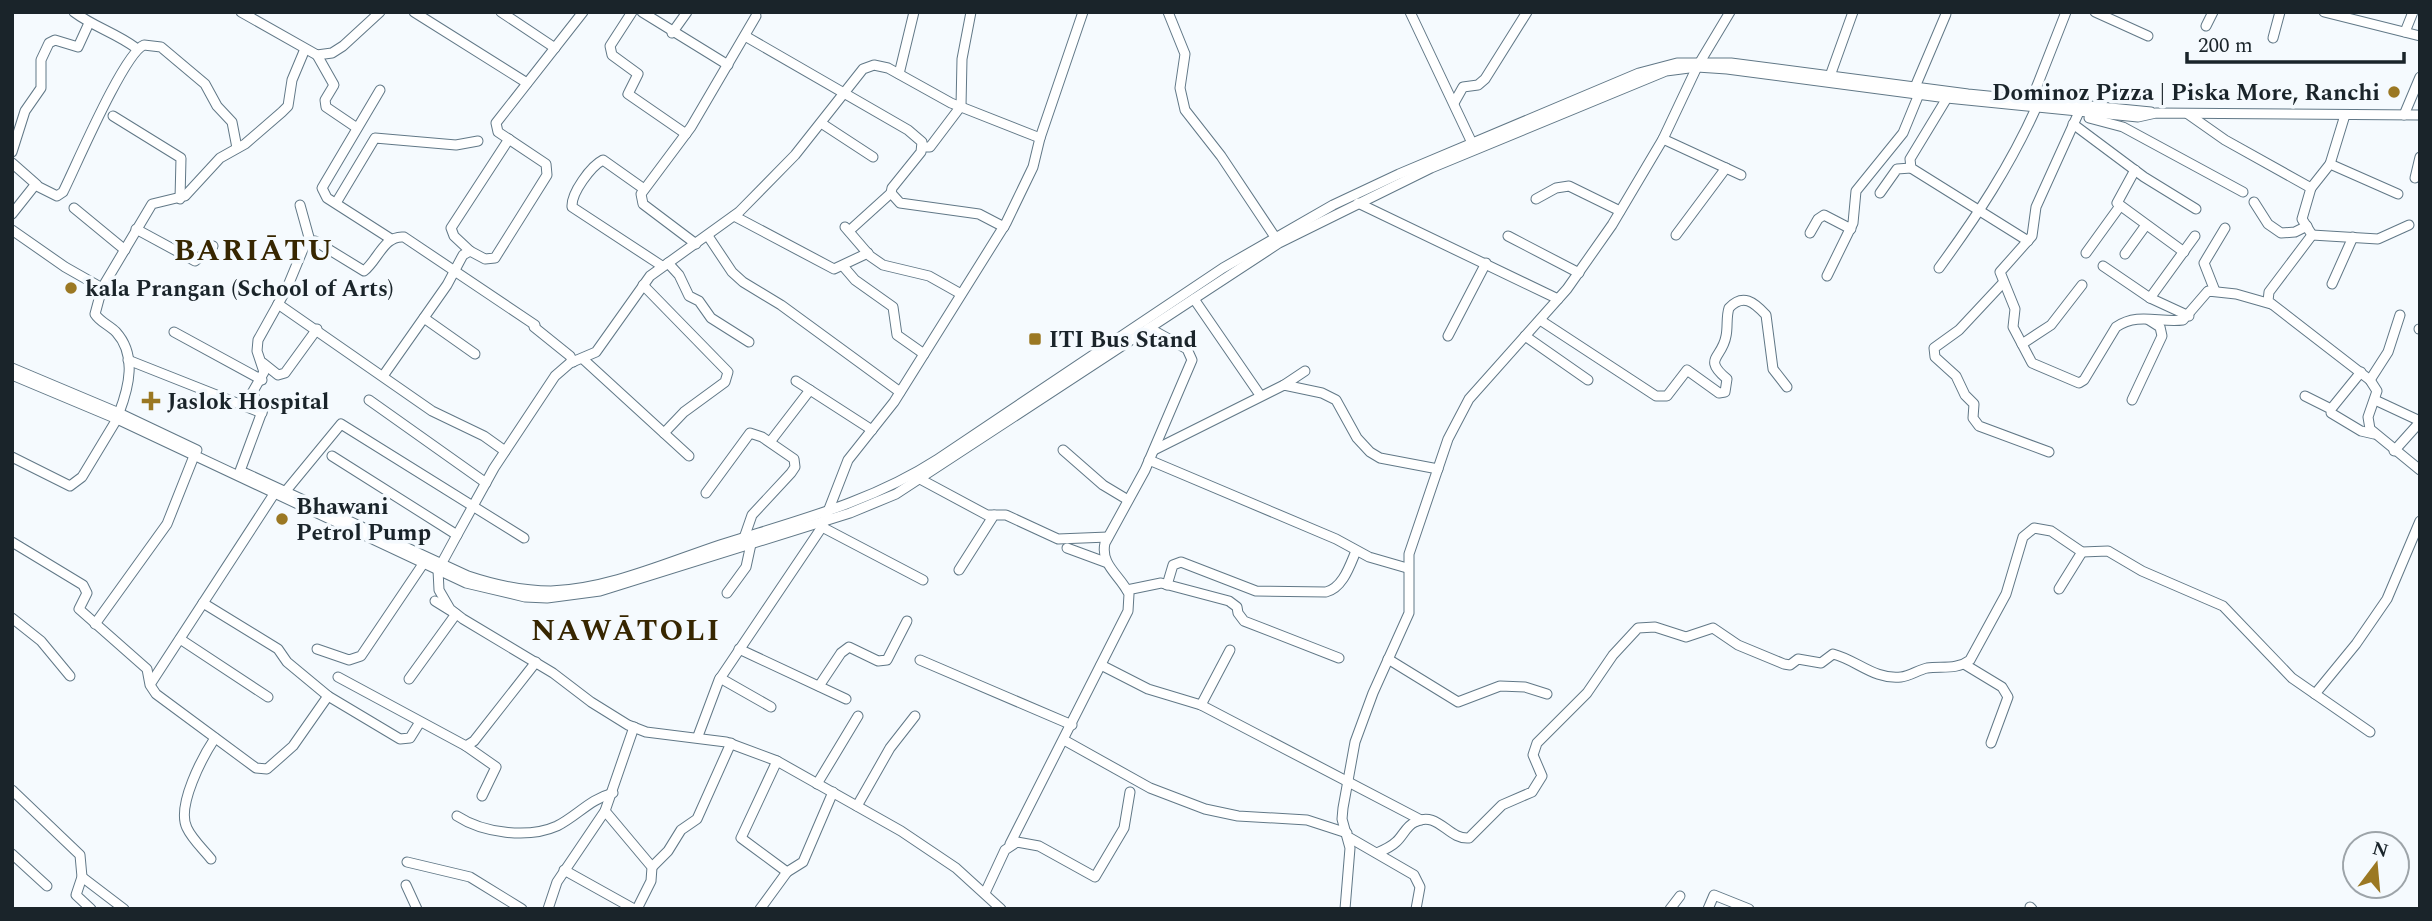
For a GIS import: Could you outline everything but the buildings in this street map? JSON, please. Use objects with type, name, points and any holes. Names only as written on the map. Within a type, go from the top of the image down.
[{"type":"street","points":[[74,12],[89,23],[112,31],[136,48]]},
{"type":"street","points":[[241,12],[317,55],[334,85],[325,100],[326,107],[358,128]]},
{"type":"street","points":[[317,55],[332,53],[343,46],[380,12]]},
{"type":"street","points":[[414,12],[527,83]]},
{"type":"street","points":[[501,12],[555,48]]},
{"type":"street","points":[[509,139],[451,228],[454,236],[470,251],[490,260],[499,254],[549,171],[541,160],[509,139],[498,132],[496,123],[583,12]]},
{"type":"street","points":[[632,12],[610,46],[612,55],[638,74],[628,94],[686,134]]},
{"type":"street","points":[[642,12],[672,33],[728,65]]},
{"type":"street","points":[[672,33],[687,12]]},
{"type":"street","points":[[899,74],[914,12]]},
{"type":"street","points":[[923,147],[930,147],[961,106],[962,59],[971,12]]},
{"type":"street","points":[[698,736],[720,677],[825,520],[848,460],[900,393],[1004,227],[1033,167],[1040,138],[1083,14],[1072,12]]},
{"type":"street","points":[[1168,12],[1185,54],[1180,88],[1185,110],[1221,156],[1275,237]]},
{"type":"street","points":[[1410,12],[1472,143]]},
{"type":"street","points":[[1454,103],[1463,87],[1478,85],[1485,79],[1527,12]]},
{"type":"street","points":[[1345,909],[1349,836],[1342,819],[1347,780],[1363,716],[1409,613],[1411,598],[1407,568],[1438,469],[1468,399],[1558,299],[1620,211],[1663,139],[1699,64],[1730,12]]},
{"type":"street","points":[[1830,76],[1853,12]]},
{"type":"street","points":[[1939,268],[1980,212],[2009,166],[2066,12]]},
{"type":"street","points":[[2095,12],[2148,36]]},
{"type":"street","points":[[2206,26],[2213,12]]},
{"type":"street","points":[[2273,38],[2280,12]]},
{"type":"street","points":[[2324,12],[2420,36]]},
{"type":"street","points":[[2405,32],[2413,12]]},
{"type":"street","points":[[1827,276],[1851,229],[1856,191],[1903,133],[1946,14]]},
{"type":"street","points":[[696,244],[641,200],[645,189],[686,134],[756,16]]},
{"type":"street","points":[[12,152],[25,111],[41,88],[41,60],[49,43],[55,40],[78,47],[89,23]]},
{"type":"street","points":[[745,36],[908,130],[922,142],[923,147]]},
{"type":"street","points":[[12,163],[37,185],[57,196],[63,192],[91,138],[99,113],[136,48],[149,44],[161,47],[198,76],[232,122],[237,148]]},
{"type":"street","points":[[12,457],[70,486],[82,477],[118,416],[129,382],[128,360],[118,334],[95,314],[102,288],[152,204],[180,198],[190,192],[220,158],[237,148],[288,106],[292,80],[305,49]]},
{"type":"street","points":[[1028,403],[1279,243],[1357,203],[1431,168],[1651,75],[1699,64],[2033,104],[2123,127],[2243,192]]},
{"type":"street","points":[[825,520],[902,481],[1008,416],[1275,237],[1333,205],[1472,143],[1660,66],[1699,64],[1830,76],[1947,98],[2156,113],[2420,115]]},
{"type":"street","points":[[456,614],[441,598],[440,567],[505,451],[555,376],[573,362],[596,352],[643,285],[665,265],[734,216],[795,155],[844,95],[856,76],[869,66],[881,66],[961,106],[1040,138]]},
{"type":"street","points":[[2404,115],[2420,77]]},
{"type":"street","points":[[380,90],[324,183],[323,193],[391,239],[404,237],[534,326],[573,362]]},
{"type":"street","points":[[1911,168],[1910,159],[1947,98]]},
{"type":"street","points":[[2076,117],[2138,117],[2156,113]]},
{"type":"street","points":[[2187,113],[2225,140],[2311,188]]},
{"type":"street","points":[[2309,230],[2302,215],[2311,188],[2330,164],[2345,115]]},
{"type":"street","points":[[113,116],[181,158],[180,198]]},
{"type":"street","points":[[2076,117],[2135,170],[2196,209]]},
{"type":"street","points":[[2076,117],[2035,207],[2034,232],[2002,268],[2002,284],[2014,303],[2013,327],[2036,367],[2079,383],[2084,380],[2116,327],[2124,322],[2144,318],[2175,321],[2189,316],[2203,294],[2215,290],[2271,304],[2370,380],[2377,391],[2368,422],[2374,434],[2420,470]]},
{"type":"street","points":[[821,123],[873,157]]},
{"type":"street","points":[[336,203],[375,138],[456,145],[478,141]]},
{"type":"street","points":[[1663,139],[1741,175]]},
{"type":"street","points":[[923,147],[896,180],[891,193],[847,229],[868,253],[883,265],[929,276],[961,294]]},
{"type":"street","points":[[2415,178],[2420,157]]},
{"type":"street","points":[[645,189],[603,160],[595,165],[573,197],[572,207],[679,275],[689,296],[699,301],[711,318],[749,342]]},
{"type":"street","points":[[2330,164],[2398,194]]},
{"type":"street","points":[[1676,235],[1726,168]]},
{"type":"street","points":[[1880,193],[1897,169],[1911,168],[2028,241]]},
{"type":"street","points":[[2135,170],[2117,200],[2120,206],[2184,251]]},
{"type":"street","points":[[12,214],[37,185]]},
{"type":"street","points":[[1536,199],[1556,188],[1569,186],[1620,211]]},
{"type":"street","points":[[891,193],[906,206],[979,214],[1004,227]]},
{"type":"street","points":[[2254,202],[2271,227],[2281,233],[2309,230],[2353,237],[2382,238],[2409,225]]},
{"type":"street","points":[[1357,203],[1558,299]]},
{"type":"street","points":[[300,205],[310,240],[365,271],[391,239]]},
{"type":"street","points":[[2086,253],[2120,206]]},
{"type":"street","points":[[74,208],[125,250]]},
{"type":"street","points":[[1810,233],[1818,219],[1824,215],[1851,229]]},
{"type":"street","points":[[734,216],[829,267],[843,266],[868,253]]},
{"type":"street","points":[[2125,254],[2146,225]]},
{"type":"street","points":[[2215,290],[2204,263],[2225,228]]},
{"type":"street","points":[[136,229],[190,260],[199,261],[213,246]]},
{"type":"street","points":[[12,230],[65,267],[102,288]]},
{"type":"street","points":[[2271,304],[2269,292],[2309,230]]},
{"type":"street","points":[[708,236],[737,278],[791,312],[900,393]]},
{"type":"street","points":[[1508,236],[1578,273]]},
{"type":"street","points":[[2150,298],[2195,236]]},
{"type":"street","points":[[2332,284],[2353,237]]},
{"type":"street","points":[[240,471],[262,414],[261,404],[252,393],[262,380],[264,369],[258,340],[278,304],[301,249],[310,240]]},
{"type":"street","points":[[383,376],[424,318],[463,255],[470,251]]},
{"type":"street","points":[[1448,335],[1486,263]]},
{"type":"street","points":[[843,266],[855,281],[893,307],[897,335],[924,354]]},
{"type":"street","points":[[2103,266],[2150,298],[2189,316]]},
{"type":"street","points":[[2002,284],[1959,330],[1934,348],[1935,357],[1959,380],[1965,395],[1974,404],[1973,418],[1979,426],[2049,452]]},
{"type":"street","points":[[643,285],[728,372],[725,382],[684,412],[664,433]]},
{"type":"street","points":[[2022,344],[2051,325],[2082,285]]},
{"type":"street","points":[[1194,299],[1261,395]]},
{"type":"street","points":[[1540,320],[1656,396],[1667,396],[1687,370],[1719,393],[1725,392],[1727,379],[1715,369],[1714,362],[1726,337],[1729,308],[1741,299],[1747,299],[1766,315],[1771,362],[1787,387]]},
{"type":"street","points":[[278,304],[442,417],[484,436],[505,451]]},
{"type":"street","points":[[2370,380],[2388,352],[2400,315]]},
{"type":"street","points":[[424,318],[475,354]]},
{"type":"street","points":[[2132,400],[2162,336],[2160,327],[2144,318]]},
{"type":"street","points":[[985,893],[1128,611],[1127,590],[1105,562],[1103,554],[1108,537],[1154,450],[1192,360],[1186,349],[1149,328]]},
{"type":"street","points":[[262,362],[278,375],[285,373],[317,329]]},
{"type":"street","points":[[174,332],[262,380]]},
{"type":"street","points":[[1525,336],[1588,380]]},
{"type":"street","points":[[583,359],[689,456]]},
{"type":"street","points":[[128,360],[262,414]]},
{"type":"street","points":[[12,368],[240,471],[440,567],[503,594],[547,598],[600,591],[747,541],[876,503],[920,479],[1008,416]]},
{"type":"street","points":[[1154,450],[1306,372]]},
{"type":"street","points":[[2305,396],[2331,410],[2361,372]]},
{"type":"street","points":[[12,375],[118,416],[194,456],[423,564],[440,567]]},
{"type":"street","points":[[796,381],[872,430]]},
{"type":"street","points":[[1284,385],[1322,393],[1336,400],[1357,438],[1380,458],[1438,469]]},
{"type":"street","points":[[770,442],[810,390]]},
{"type":"street","points":[[369,400],[486,483]]},
{"type":"street","points":[[2375,400],[2420,422],[2394,451]]},
{"type":"street","points":[[2331,413],[2361,431],[2374,434]]},
{"type":"street","points":[[285,492],[341,424],[524,538]]},
{"type":"street","points":[[706,493],[746,436],[756,434],[794,459],[795,467],[752,515],[746,567],[727,593]]},
{"type":"street","points":[[1063,450],[1103,485],[1128,500]]},
{"type":"street","points":[[95,624],[167,524],[194,456]]},
{"type":"street","points":[[332,456],[457,535]]},
{"type":"street","points":[[1149,460],[1336,539],[1356,551],[1407,568]]},
{"type":"street","points":[[920,479],[986,515],[1006,515],[1058,539],[1108,537]]},
{"type":"street","points":[[150,685],[274,494]]},
{"type":"street","points":[[959,570],[994,515]]},
{"type":"street","points":[[825,520],[923,580]]},
{"type":"street","points":[[2315,694],[2356,644],[2387,599],[2420,521]]},
{"type":"street","points":[[1377,853],[1396,842],[1413,823],[1421,820],[1437,821],[1456,835],[1469,838],[1502,805],[1532,792],[1542,776],[1533,755],[1537,743],[1587,693],[1613,655],[1638,628],[1655,627],[1686,637],[1713,628],[1738,645],[1784,664],[1790,665],[1802,659],[1821,663],[1833,654],[1873,673],[1890,677],[1900,677],[1927,668],[1964,664],[1970,660],[2006,594],[2027,531],[2034,528],[2051,531],[2082,552],[2108,551],[2223,606],[2284,670],[2370,732]]},
{"type":"street","points":[[12,542],[83,585],[87,593],[79,609],[147,669],[150,685],[156,694],[256,768],[267,769],[293,746],[328,696]]},
{"type":"street","points":[[1067,548],[1105,562]]},
{"type":"street","points":[[1167,585],[1173,565],[1181,562],[1256,591],[1332,591],[1343,578],[1356,551]]},
{"type":"street","points":[[2059,589],[2082,552]]},
{"type":"street","points":[[317,649],[349,660],[361,656],[423,564]]},
{"type":"street","points":[[1127,590],[1152,583],[1229,601],[1237,607],[1244,621],[1339,658]]},
{"type":"street","points":[[435,601],[536,662],[591,702],[634,727],[731,743],[778,761],[945,861],[1001,909]]},
{"type":"street","points":[[203,603],[278,649],[287,662],[328,696],[400,739],[410,738],[420,722]]},
{"type":"street","points":[[409,679],[456,614]]},
{"type":"street","points":[[13,619],[41,641],[69,676]]},
{"type":"street","points":[[819,686],[849,647],[878,661],[887,660],[907,621]]},
{"type":"street","points":[[180,639],[268,697]]},
{"type":"street","points":[[739,649],[846,699]]},
{"type":"street","points":[[1202,705],[1230,650]]},
{"type":"street","points":[[1388,659],[1458,702],[1507,686],[1547,694]]},
{"type":"street","points":[[919,660],[1072,725]]},
{"type":"street","points":[[466,746],[474,741],[536,662]]},
{"type":"street","points":[[1964,664],[2002,687],[2008,697],[1991,743]]},
{"type":"street","points":[[1101,665],[1147,690],[1202,705],[1421,820]]},
{"type":"street","points":[[338,677],[466,746],[496,767],[482,796]]},
{"type":"street","points":[[720,677],[771,707]]},
{"type":"street","points":[[817,784],[858,716]]},
{"type":"street","points":[[857,806],[890,748],[915,716]]},
{"type":"street","points":[[548,909],[552,892],[564,870],[605,811],[634,727]]},
{"type":"street","points":[[211,859],[187,829],[185,816],[198,766],[215,738]]},
{"type":"street","points":[[1064,740],[1150,788],[1205,809],[1238,816],[1307,820],[1349,836],[1414,875],[1420,887],[1416,909]]},
{"type":"street","points":[[564,870],[635,909],[651,881],[652,867],[668,851],[681,830],[697,819],[731,743]]},
{"type":"street","points":[[778,761],[741,838],[786,872]]},
{"type":"street","points":[[12,790],[77,851],[82,877],[76,895],[91,909]]},
{"type":"street","points":[[760,909],[786,872],[803,862],[833,792]]},
{"type":"street","points":[[1010,844],[1028,842],[1039,846],[1095,877],[1124,828],[1130,792]]},
{"type":"street","points":[[457,816],[487,830],[542,830],[564,821],[593,800],[613,793]]},
{"type":"street","points":[[605,811],[652,867]]},
{"type":"street","points":[[14,860],[47,886]]},
{"type":"street","points":[[407,862],[470,877],[522,909]]},
{"type":"street","points":[[82,877],[124,909]]},
{"type":"street","points":[[406,885],[417,909]]},
{"type":"street","points":[[1708,909],[1714,895],[1749,909]]},
{"type":"street","points":[[1670,909],[1680,896]]},
{"type":"place","name":"Dominoz Pizza | Piska More, Ranchi","points":[[2394,92]]},
{"type":"place","name":"kala Prangan (School of Arts)","points":[[71,288]]},
{"type":"place","name":"ITI Bus Stand","points":[[1035,339]]},
{"type":"place","name":"Jaslok Hospital","points":[[151,401]]},
{"type":"place","name":"Bhawani Petrol Pump","points":[[282,519]]},
{"type":"district","name":"BARIĀTU","points":[[254,250]]},
{"type":"district","name":"NAWĀTOLI","points":[[626,630]]}]
